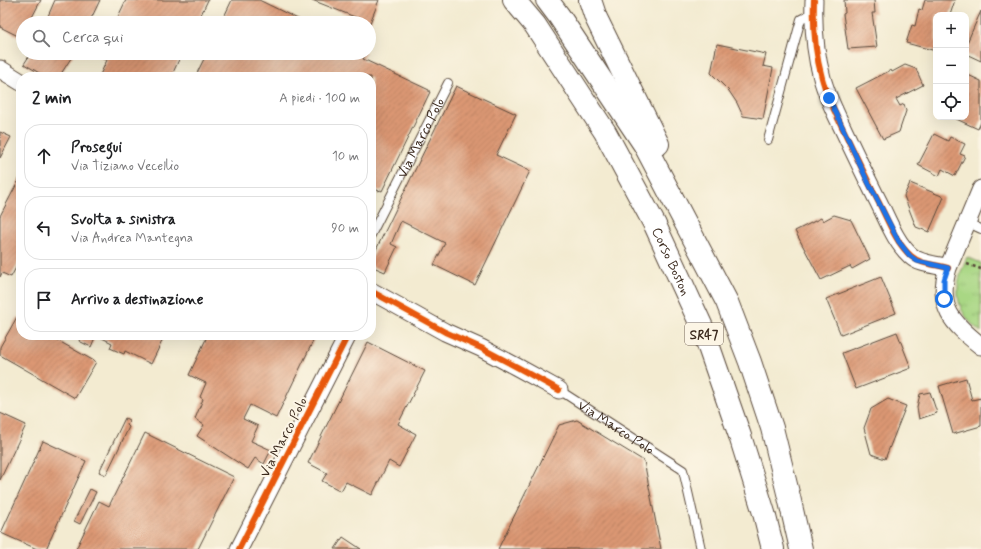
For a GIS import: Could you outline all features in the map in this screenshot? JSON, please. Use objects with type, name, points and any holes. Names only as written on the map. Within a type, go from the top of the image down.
[{"type":"highway","name":"Corso Boston","points":[[514,0],[535,25],[605,132],[655,225],[702,327],[740,436],[764,513],[773,549]]},
{"type":"highway","name":"SR47","points":[[547,0],[560,16],[644,144],[727,302]]},
{"type":"highway","name":"SR47","points":[[590,0],[596,18],[699,225],[750,362],[772,428],[790,497],[801,549]]},
{"type":"street","points":[[813,7],[816,48],[822,78],[829,98],[866,178],[899,242],[910,256],[917,261],[955,265]]},
{"type":"street","points":[[0,69],[16,79]]},
{"type":"street","points":[[981,189],[974,225],[955,265],[944,280],[943,290],[944,299],[953,319],[981,346]]},
{"type":"street","name":"Via Marco Polo","points":[[376,294],[445,332],[480,348],[559,390]]},
{"type":"street","name":"Via Marco Polo","points":[[239,549],[345,340]]},
{"type":"lane","points":[[768,140],[801,19],[813,7]]},
{"type":"lane","name":"Via Marco Polo","points":[[376,225],[448,83]]},
{"type":"lane","name":"Via Marco Polo","points":[[559,390],[683,470],[701,549]]},
{"type":"path","points":[[955,265],[981,269]]},
{"type":"green space","points":[[967,257],[981,263],[981,332],[965,316],[958,298],[959,278]]},
{"type":"building","points":[[0,0],[41,0],[33,16],[16,16],[16,35],[0,27]]},
{"type":"building","points":[[55,0],[100,0],[92,16],[48,16]]},
{"type":"building","points":[[126,0],[208,0],[200,16],[118,16]]},
{"type":"building","points":[[232,0],[259,0],[292,16],[224,16]]},
{"type":"building","points":[[312,0],[379,0],[373,16],[352,16]]},
{"type":"building","points":[[844,0],[874,0],[875,13],[872,13],[877,47],[848,49],[843,14],[845,13]]},
{"type":"building","points":[[925,0],[955,0],[951,12],[933,12],[933,50],[906,43],[912,25],[915,26],[919,9],[922,10]]},
{"type":"building","points":[[981,11],[981,61],[969,55],[969,38]]},
{"type":"building","points":[[717,44],[766,54],[763,66],[773,68],[763,119],[743,116],[729,91],[711,73]]},
{"type":"building","points":[[27,60],[70,60],[62,72],[38,72],[24,64]]},
{"type":"building","points":[[107,60],[179,60],[173,72],[101,72]]},
{"type":"building","points":[[204,60],[365,60],[429,90],[430,92],[382,191],[379,191],[376,190],[376,72],[198,72]]},
{"type":"building","points":[[905,65],[916,69],[923,85],[896,99],[900,106],[904,104],[906,111],[899,132],[883,139],[856,88],[891,70],[892,72]]},
{"type":"building","points":[[969,75],[981,81],[981,122],[978,129],[958,120],[969,120]]},
{"type":"building","points":[[456,86],[516,114],[496,155],[530,171],[475,285],[434,265],[445,243],[401,221],[391,244],[397,247],[385,272],[376,268],[376,250]]},
{"type":"building","points":[[0,132],[11,137],[0,158]]},
{"type":"building","points":[[934,134],[948,141],[950,137],[965,144],[960,154],[965,156],[955,176],[942,169],[939,176],[918,165]]},
{"type":"building","points":[[910,183],[944,197],[929,232],[916,227],[904,196]]},
{"type":"building","points":[[16,186],[16,268],[11,277],[2,273],[0,277],[0,216]]},
{"type":"building","points":[[834,215],[851,220],[870,259],[852,269],[850,266],[821,280],[795,231],[821,218],[823,221]]},
{"type":"building","points":[[881,277],[896,313],[841,335],[826,299]]},
{"type":"building","points":[[16,319],[16,340],[57,340],[96,362],[75,398],[0,355],[0,347]]},
{"type":"building","points":[[897,332],[911,368],[856,389],[842,353]]},
{"type":"building","points":[[80,340],[94,340],[91,347]]},
{"type":"building","points":[[106,340],[163,340],[151,364],[125,351],[124,354],[110,348],[112,343]]},
{"type":"building","points":[[206,340],[314,340],[276,418],[250,405],[243,419],[258,426],[251,441],[271,450],[264,464],[255,458],[248,469],[197,436],[204,425],[195,419],[203,399],[200,397],[206,383],[189,375]]},
{"type":"building","points":[[368,342],[425,371],[398,424],[416,434],[399,467],[389,461],[372,495],[346,482],[341,491],[322,481],[327,473],[308,463]]},
{"type":"building","points":[[966,378],[972,400],[981,398],[981,426],[953,434],[939,386]]},
{"type":"building","points":[[930,392],[937,413],[919,419],[917,407],[920,394]]},
{"type":"building","points":[[888,399],[906,406],[885,459],[871,454],[864,428],[871,409]]},
{"type":"building","points":[[0,413],[26,425],[0,480]]},
{"type":"building","points":[[125,418],[129,420],[127,425],[129,427],[106,475],[99,472]]},
{"type":"building","points":[[577,420],[644,461],[661,549],[498,549],[559,425]]},
{"type":"building","points":[[145,433],[234,477],[198,549],[76,549],[99,501],[109,506]]},
{"type":"building","points":[[43,441],[86,461],[46,549],[37,549],[1,533]]},
{"type":"building","points":[[90,489],[96,492],[80,524],[74,521]]},
{"type":"building","points":[[343,537],[361,549],[335,549]]},
{"type":"cycle path","points":[[814,0],[814,30],[816,49],[824,85],[835,112],[892,229],[900,244],[915,259],[924,263],[948,268]]},
{"type":"cycle path","points":[[376,294],[445,332],[481,348],[559,390]]},
{"type":"cycle path","points":[[239,549],[345,340]]},
{"type":"route","points":[[829,98],[866,178],[899,242],[910,256],[917,261],[948,268],[944,280],[944,299]]}]
